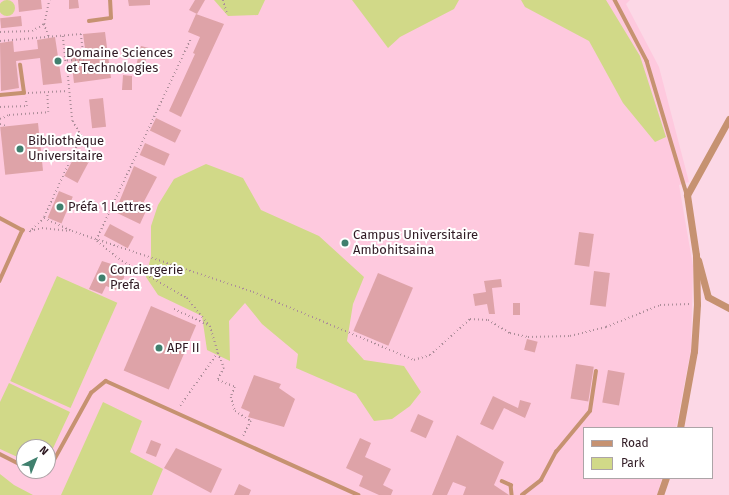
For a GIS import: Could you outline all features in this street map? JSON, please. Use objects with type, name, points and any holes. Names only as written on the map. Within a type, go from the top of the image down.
[{"type":"street","points":[[680,427],[694,351],[697,304],[696,255],[687,195],[729,119]]},
{"type":"street","points":[[696,255],[708,297],[729,308]]},
{"type":"street","points":[[660,495],[666,479]]},
{"type":"lane","points":[[89,20],[111,18],[110,0]]},
{"type":"lane","points":[[615,0],[647,60],[687,195]]},
{"type":"lane","points":[[0,95],[24,93],[20,65]]},
{"type":"lane","points":[[0,218],[23,230],[0,281]]},
{"type":"lane","points":[[522,495],[541,480],[556,452],[590,411],[596,371]]},
{"type":"lane","points":[[56,457],[99,383],[106,381],[174,415],[358,495]]},
{"type":"lane","points":[[0,454],[16,462]]},
{"type":"lane","points":[[502,480],[511,485],[512,495]]},
{"type":"path","points":[[49,0],[44,24],[49,37]]},
{"type":"path","points":[[223,0],[228,13]]},
{"type":"path","points":[[0,32],[32,31],[44,24]]},
{"type":"path","points":[[0,41],[81,34],[84,60],[66,61]]},
{"type":"path","points":[[63,36],[66,64]]},
{"type":"path","points":[[96,240],[190,40]]},
{"type":"path","points":[[67,70],[72,121],[81,136],[44,218],[29,232],[42,228],[72,231]]},
{"type":"path","points":[[0,107],[28,106],[24,93],[69,91]]},
{"type":"path","points":[[0,119],[9,115],[48,112],[47,92]]},
{"type":"path","points":[[0,124],[6,126]]},
{"type":"path","points":[[44,218],[96,240],[253,292],[414,360],[430,355],[470,319],[488,320],[510,333],[528,336],[570,336],[606,327],[660,305],[697,304]]},
{"type":"path","points":[[96,240],[122,261],[187,298],[210,326],[224,368],[218,380],[235,387],[231,397],[235,411],[251,422],[240,443]]},
{"type":"path","points":[[174,309],[210,326]]},
{"type":"path","points":[[174,415],[218,353]]},
{"type":"shaded area","name":"Campus Universitaire Ambohitsaina","points":[[0,0],[630,0],[626,4],[659,67],[689,182],[679,185],[693,266],[691,350],[676,427],[583,427],[583,479],[662,479],[657,495],[0,495]]},
{"type":"green space","points":[[4,0],[10,0],[15,5],[13,14],[10,16],[4,16],[-1,11],[-1,5]]},
{"type":"green space","points":[[214,0],[265,0],[258,15],[228,16]]},
{"type":"green space","points":[[352,0],[459,0],[454,9],[400,37],[388,48]]},
{"type":"green space","points":[[521,0],[606,0],[640,56],[666,137],[655,142],[623,103],[589,41],[525,7]]},
{"type":"green space","points":[[206,164],[243,178],[261,210],[319,236],[364,277],[353,304],[347,341],[364,360],[404,366],[421,392],[410,406],[392,419],[374,421],[356,394],[296,368],[298,354],[262,324],[245,303],[229,321],[230,361],[207,350],[202,316],[158,295],[146,277],[151,256],[151,226],[158,205],[174,179]]},
{"type":"green space","points":[[57,276],[117,303],[71,408],[10,381]]},
{"type":"green space","points":[[9,383],[70,412],[56,442],[56,439],[16,439],[16,456],[0,449],[0,402]]},
{"type":"green space","points":[[103,402],[142,421],[130,452],[163,469],[152,495],[61,495]]},
{"type":"green space","points":[[0,474],[14,485],[33,495],[0,495]]},
{"type":"building","points":[[18,0],[41,0],[42,9],[19,12]]},
{"type":"building","points":[[69,0],[78,0],[79,8],[69,9]]},
{"type":"building","points":[[128,0],[150,0],[150,5],[129,6]]},
{"type":"building","points":[[195,0],[205,0],[197,14],[189,10]]},
{"type":"building","points":[[196,14],[224,24],[181,117],[169,111],[195,54],[193,53],[200,37],[188,32]]},
{"type":"building","points":[[21,16],[22,26],[1,28],[0,18]]},
{"type":"building","points":[[105,32],[111,78],[74,83],[71,58],[86,56],[83,34]]},
{"type":"building","points":[[55,37],[62,83],[43,85],[40,58],[16,61],[19,88],[1,91],[0,43],[13,41],[14,52],[38,49],[37,40]]},
{"type":"building","points":[[141,46],[149,48],[144,68],[136,66]]},
{"type":"building","points":[[123,75],[132,76],[132,90],[122,90]]},
{"type":"building","points":[[103,98],[106,127],[92,128],[89,99]]},
{"type":"building","points":[[156,118],[181,130],[175,143],[150,131]]},
{"type":"building","name":"Bibliothèque Universitaire","points":[[38,123],[43,171],[5,175],[0,127]]},
{"type":"building","points":[[145,143],[170,154],[164,166],[140,155]]},
{"type":"building","points":[[77,152],[90,159],[78,183],[64,176]]},
{"type":"building","points":[[134,166],[157,177],[140,209],[146,211],[140,224],[115,212]]},
{"type":"building","name":"Préfa 1 Lettres","points":[[59,191],[73,197],[61,224],[48,218]]},
{"type":"building","points":[[110,224],[134,237],[128,248],[104,235]]},
{"type":"building","points":[[579,232],[594,234],[589,267],[574,265]]},
{"type":"building","points":[[102,261],[127,269],[119,291],[106,286],[102,294],[89,289]]},
{"type":"building","points":[[594,271],[610,273],[606,307],[590,305]]},
{"type":"building","points":[[378,273],[413,288],[388,346],[353,331]]},
{"type":"building","points":[[501,279],[502,287],[492,288],[495,314],[489,314],[487,304],[475,306],[473,294],[486,292],[484,281]]},
{"type":"building","points":[[513,303],[520,303],[520,315],[513,315]]},
{"type":"building","name":"APF II","points":[[151,306],[196,325],[169,390],[124,370]]},
{"type":"building","points":[[527,339],[538,342],[535,352],[524,350]]},
{"type":"building","points":[[576,364],[594,367],[588,401],[571,399]]},
{"type":"building","points":[[608,370],[625,373],[619,405],[602,402]]},
{"type":"building","points":[[254,375],[281,384],[279,388],[295,399],[284,427],[248,417],[250,412],[241,408]]},
{"type":"building","points":[[493,396],[518,408],[520,400],[531,403],[525,418],[504,408],[493,430],[480,424]]},
{"type":"building","points":[[418,414],[434,421],[426,438],[410,431]]},
{"type":"building","points":[[457,435],[504,462],[494,485],[509,495],[463,495],[466,487],[453,482],[447,495],[432,495]]},
{"type":"building","points":[[360,438],[371,443],[365,457],[391,469],[383,485],[393,490],[391,495],[379,495],[359,486],[363,476],[346,468]]},
{"type":"building","points":[[151,440],[161,444],[156,457],[146,453]]},
{"type":"building","points":[[176,448],[222,469],[211,493],[164,468]]},
{"type":"building","points":[[239,484],[251,490],[249,495],[234,495]]},
{"type":"place","name":"Domaine Sciences et Technologies","points":[[58,61]]},
{"type":"place","name":"Bibliothèque Universitaire","points":[[20,149]]},
{"type":"place","name":"Préfa 1 Lettres","points":[[60,207]]},
{"type":"place","name":"Campus Universitaire Ambohitsaina","points":[[345,243]]},
{"type":"place","name":"Conciergerie Prefa","points":[[102,278]]},
{"type":"place","name":"APF II","points":[[159,348]]}]
